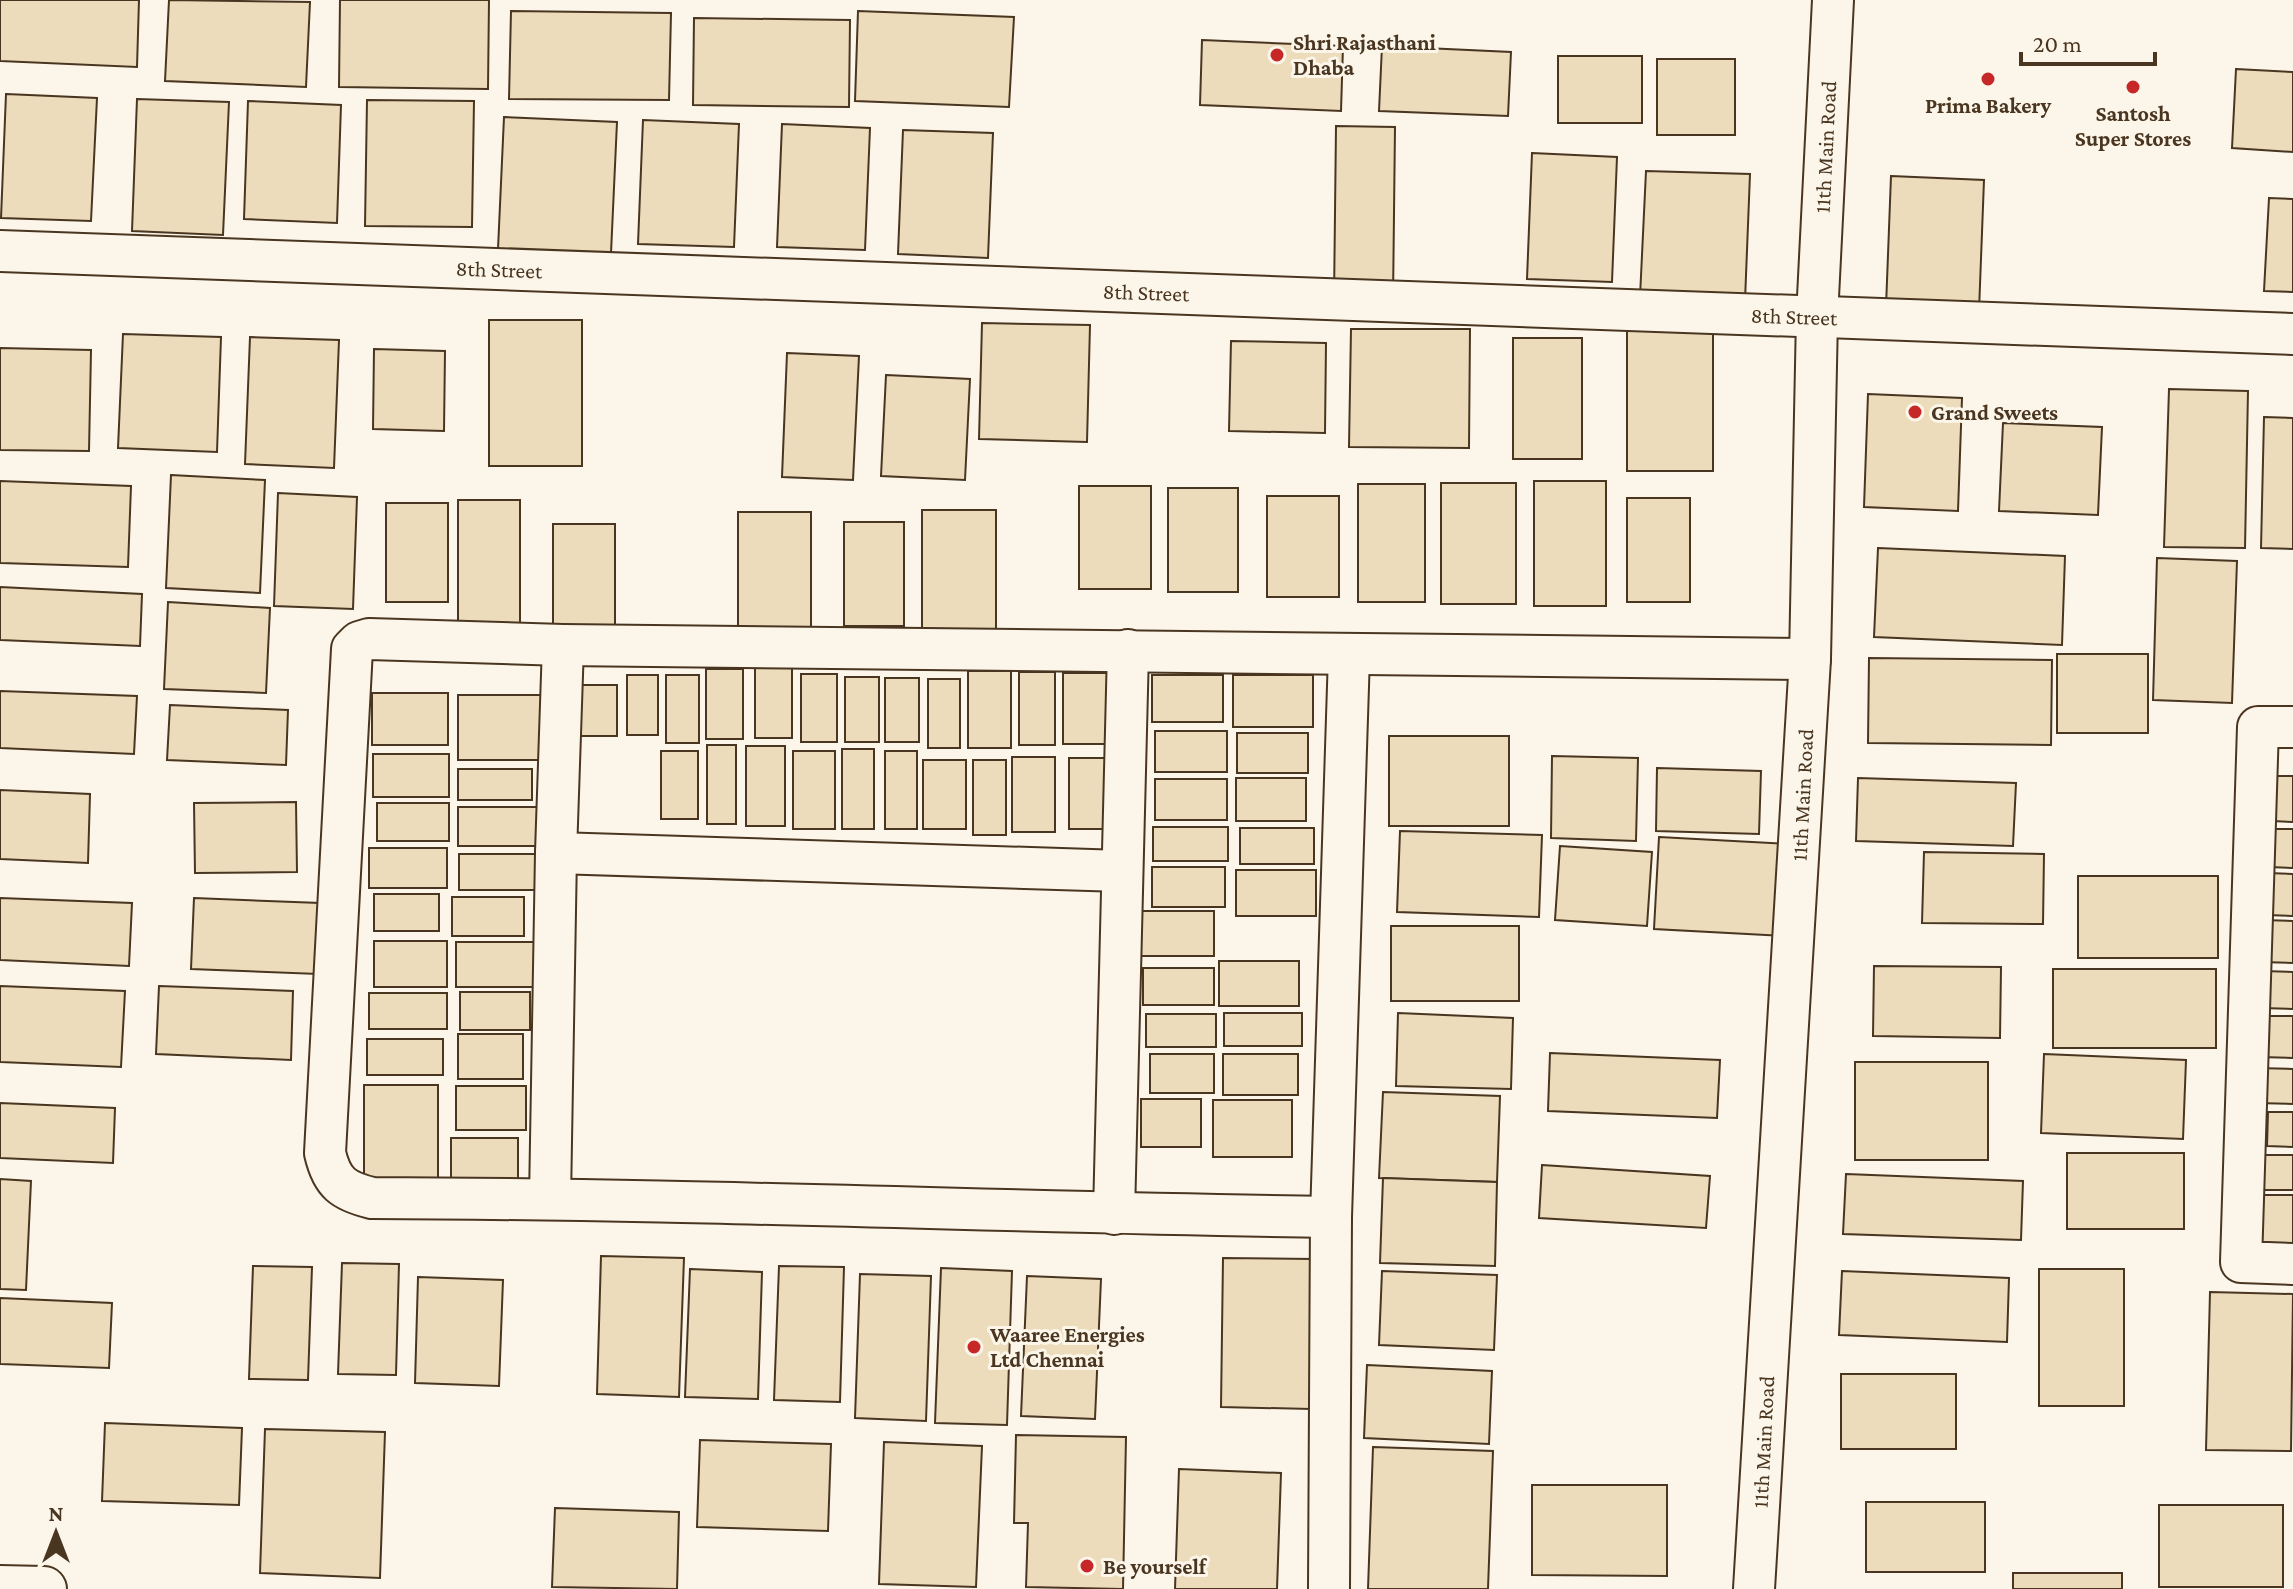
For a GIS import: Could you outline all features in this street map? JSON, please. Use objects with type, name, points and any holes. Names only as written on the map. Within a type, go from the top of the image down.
[{"type":"street","name":"11th Main Road","points":[[1754,1589],[1810,659],[1817,317],[1833,0]]},
{"type":"street","name":"8th Street","points":[[0,251],[2293,334]]},
{"type":"street","points":[[1331,1217],[550,1199],[372,1198],[349,1192],[328,1166],[325,1153],[352,649],[359,642],[369,639],[563,645],[1810,659]]},
{"type":"street","points":[[550,1199],[563,645]]},
{"type":"street","points":[[1114,1214],[1128,650]]},
{"type":"street","points":[[1329,1589],[1331,1217],[1349,655]]},
{"type":"street","points":[[2293,727],[2258,727],[2241,1262],[2293,1264]]},
{"type":"street","points":[[556,853],[1122,871]]},
{"type":"street","points":[[0,1588],[44,1589]]},
{"type":"building","points":[[0,0],[139,0],[137,67],[0,61]]},
{"type":"building","points":[[169,0],[310,2],[306,87],[165,81]]},
{"type":"building","points":[[340,0],[489,0],[488,89],[339,87]]},
{"type":"building","points":[[511,11],[671,13],[669,100],[509,99]]},
{"type":"building","points":[[858,11],[1014,17],[1009,107],[855,101]]},
{"type":"building","points":[[694,18],[850,20],[849,107],[693,105]]},
{"type":"building","points":[[1202,40],[1343,46],[1341,111],[1200,105]]},
{"type":"building","points":[[1382,46],[1511,52],[1508,116],[1379,111]]},
{"type":"building","points":[[1558,56],[1642,56],[1642,123],[1558,123]]},
{"type":"building","points":[[1657,59],[1735,59],[1735,135],[1657,135]]},
{"type":"building","points":[[2236,69],[2293,72],[2293,152],[2232,148]]},
{"type":"building","points":[[6,94],[97,98],[91,221],[1,218]]},
{"type":"building","points":[[137,99],[229,102],[223,235],[132,231]]},
{"type":"building","points":[[367,100],[474,101],[472,227],[365,226]]},
{"type":"building","points":[[248,101],[341,105],[337,223],[244,219]]},
{"type":"building","points":[[504,117],[617,122],[611,253],[498,249]]},
{"type":"building","points":[[643,120],[739,124],[734,247],[638,244]]},
{"type":"building","points":[[782,124],[870,128],[865,250],[777,247]]},
{"type":"building","points":[[1336,126],[1395,127],[1393,300],[1334,299]]},
{"type":"building","points":[[903,130],[993,133],[988,258],[898,254]]},
{"type":"building","points":[[1532,153],[1617,157],[1612,282],[1527,279]]},
{"type":"building","points":[[1646,171],[1750,174],[1745,301],[1640,297]]},
{"type":"building","points":[[1891,176],[1984,180],[1979,311],[1886,307]]},
{"type":"building","points":[[2269,198],[2293,199],[2293,292],[2264,291]]},
{"type":"building","points":[[489,320],[582,320],[582,466],[489,466]]},
{"type":"building","points":[[982,323],[1090,325],[1087,442],[979,439]]},
{"type":"building","points":[[1351,329],[1470,329],[1469,448],[1349,447]]},
{"type":"building","points":[[1627,330],[1713,330],[1713,471],[1627,471]]},
{"type":"building","points":[[123,334],[221,337],[217,452],[118,448]]},
{"type":"building","points":[[250,337],[339,340],[334,468],[245,464]]},
{"type":"building","points":[[1513,338],[1582,338],[1582,459],[1513,459]]},
{"type":"building","points":[[1231,341],[1326,343],[1325,433],[1229,431]]},
{"type":"building","points":[[0,348],[91,350],[89,451],[0,450]]},
{"type":"building","points":[[374,349],[445,351],[444,431],[373,429]]},
{"type":"building","points":[[787,353],[859,356],[853,480],[782,477]]},
{"type":"building","points":[[886,375],[970,379],[965,480],[881,476]]},
{"type":"building","points":[[2169,389],[2248,391],[2245,548],[2164,547]]},
{"type":"building","points":[[1868,394],[1962,398],[1958,511],[1864,507]]},
{"type":"building","points":[[2264,417],[2293,418],[2293,549],[2261,548]]},
{"type":"building","points":[[2003,423],[2102,427],[2098,515],[1999,511]]},
{"type":"building","points":[[171,475],[265,480],[260,593],[166,588]]},
{"type":"building","points":[[0,481],[131,486],[128,567],[0,563]]},
{"type":"building","points":[[1534,481],[1606,481],[1606,606],[1534,606]]},
{"type":"building","points":[[1441,483],[1516,483],[1516,604],[1441,604]]},
{"type":"building","points":[[1358,484],[1425,484],[1425,602],[1358,602]]},
{"type":"building","points":[[1079,486],[1151,486],[1151,589],[1079,589]]},
{"type":"building","points":[[1168,488],[1238,488],[1238,592],[1168,592]]},
{"type":"building","points":[[278,493],[357,497],[353,609],[274,606]]},
{"type":"building","points":[[1267,496],[1339,496],[1339,597],[1267,597]]},
{"type":"building","points":[[1627,498],[1690,498],[1690,602],[1627,602]]},
{"type":"building","points":[[458,500],[520,500],[520,630],[458,630]]},
{"type":"building","points":[[386,503],[448,503],[448,602],[386,602]]},
{"type":"building","points":[[922,510],[996,510],[996,633],[922,633]]},
{"type":"building","points":[[738,512],[811,512],[811,633],[738,633]]},
{"type":"building","points":[[844,522],[904,522],[904,626],[844,626]]},
{"type":"building","points":[[553,524],[615,524],[615,629],[553,629]]},
{"type":"building","points":[[1878,548],[2065,556],[2062,645],[1874,637]]},
{"type":"building","points":[[2157,558],[2237,561],[2232,703],[2153,700]]},
{"type":"building","points":[[0,587],[142,594],[140,646],[0,640]]},
{"type":"building","points":[[168,602],[270,608],[266,693],[164,689]]},
{"type":"building","points":[[2057,654],[2148,654],[2148,733],[2057,733]]},
{"type":"building","points":[[1869,658],[2052,660],[2051,745],[1868,743]]},
{"type":"building","points":[[755,665],[792,665],[792,738],[755,738]]},
{"type":"building","points":[[706,669],[743,669],[743,739],[706,739]]},
{"type":"building","points":[[968,671],[1011,671],[1011,748],[968,748]]},
{"type":"building","points":[[1019,672],[1055,672],[1055,745],[1019,745]]},
{"type":"building","points":[[1063,673],[1114,673],[1114,744],[1063,744]]},
{"type":"building","points":[[801,674],[837,674],[837,742],[801,742]]},
{"type":"building","points":[[627,675],[658,675],[658,735],[627,735]]},
{"type":"building","points":[[666,675],[699,675],[699,743],[666,743]]},
{"type":"building","points":[[1152,675],[1223,675],[1223,722],[1152,722]]},
{"type":"building","points":[[1233,675],[1313,675],[1313,727],[1233,727]]},
{"type":"building","points":[[845,677],[879,677],[879,742],[845,742]]},
{"type":"building","points":[[885,678],[919,678],[919,742],[885,742]]},
{"type":"building","points":[[928,679],[960,679],[960,748],[928,748]]},
{"type":"building","points":[[580,685],[617,685],[617,736],[580,736]]},
{"type":"building","points":[[0,691],[137,696],[134,754],[0,748]]},
{"type":"building","points":[[372,693],[448,693],[448,745],[372,745]]},
{"type":"building","points":[[458,695],[551,695],[551,760],[458,760]]},
{"type":"building","points":[[170,705],[288,710],[286,765],[167,760]]},
{"type":"building","points":[[1155,731],[1227,731],[1227,772],[1155,772]]},
{"type":"building","points":[[1237,733],[1308,733],[1308,773],[1237,773]]},
{"type":"building","points":[[1389,736],[1509,736],[1509,826],[1389,826]]},
{"type":"building","points":[[707,745],[736,745],[736,824],[707,824]]},
{"type":"building","points":[[746,746],[785,746],[785,826],[746,826]]},
{"type":"building","points":[[842,749],[874,749],[874,829],[842,829]]},
{"type":"building","points":[[661,751],[698,751],[698,819],[661,819]]},
{"type":"building","points":[[793,751],[835,751],[835,829],[793,829]]},
{"type":"building","points":[[885,751],[917,751],[917,829],[885,829]]},
{"type":"building","points":[[373,754],[449,754],[449,797],[373,797]]},
{"type":"building","points":[[1552,756],[1638,758],[1636,841],[1551,838]]},
{"type":"building","points":[[1012,757],[1055,757],[1055,832],[1012,832]]},
{"type":"building","points":[[1069,758],[1111,758],[1111,829],[1069,829]]},
{"type":"building","points":[[923,760],[966,760],[966,829],[923,829]]},
{"type":"building","points":[[973,760],[1006,760],[1006,835],[973,835]]},
{"type":"building","points":[[1657,768],[1761,771],[1759,834],[1656,831]]},
{"type":"building","points":[[458,769],[532,769],[532,800],[458,800]]},
{"type":"building","points":[[2273,776],[2293,776],[2293,822],[2272,821]]},
{"type":"building","points":[[1236,778],[1306,778],[1306,821],[1236,821]]},
{"type":"building","points":[[1858,778],[2016,783],[2013,846],[1856,841]]},
{"type":"building","points":[[1155,779],[1227,779],[1227,820],[1155,820]]},
{"type":"building","points":[[0,790],[90,794],[88,863],[0,859]]},
{"type":"building","points":[[296,802],[297,872],[195,873],[194,803]]},
{"type":"building","points":[[377,803],[449,803],[449,841],[377,841]]},
{"type":"building","points":[[458,807],[541,807],[541,846],[458,846]]},
{"type":"building","points":[[1153,827],[1228,827],[1228,861],[1153,861]]},
{"type":"building","points":[[1240,828],[1314,828],[1314,864],[1240,864]]},
{"type":"building","points":[[2270,829],[2293,829],[2293,868],[2269,867]]},
{"type":"building","points":[[1400,831],[1542,835],[1539,917],[1397,912]]},
{"type":"building","points":[[1659,837],[1791,844],[1786,936],[1654,929]]},
{"type":"building","points":[[1560,846],[1652,852],[1647,926],[1555,920]]},
{"type":"building","points":[[369,848],[447,848],[447,888],[369,888]]},
{"type":"building","points":[[1924,852],[2044,854],[2043,924],[1922,923]]},
{"type":"building","points":[[459,854],[542,854],[542,890],[459,890]]},
{"type":"building","points":[[1152,867],[1225,867],[1225,907],[1152,907]]},
{"type":"building","points":[[1236,870],[1316,870],[1316,916],[1236,916]]},
{"type":"building","points":[[2268,873],[2293,874],[2293,916],[2267,915]]},
{"type":"building","points":[[2078,876],[2218,876],[2218,958],[2078,958]]},
{"type":"building","points":[[374,894],[439,894],[439,931],[374,931]]},
{"type":"building","points":[[452,897],[524,897],[524,936],[452,936]]},
{"type":"building","points":[[0,898],[132,903],[129,966],[0,960]]},
{"type":"building","points":[[194,898],[320,903],[318,974],[191,969]]},
{"type":"building","points":[[1136,911],[1214,911],[1214,956],[1136,956]]},
{"type":"building","points":[[2262,920],[2293,921],[2293,963],[2261,962]]},
{"type":"building","points":[[1391,926],[1519,926],[1519,1001],[1391,1001]]},
{"type":"building","points":[[374,941],[447,941],[447,987],[374,987]]},
{"type":"building","points":[[456,942],[537,942],[537,987],[456,987]]},
{"type":"building","points":[[1219,961],[1299,961],[1299,1006],[1219,1006]]},
{"type":"building","points":[[1874,966],[2001,967],[2000,1038],[1873,1036]]},
{"type":"building","points":[[1143,968],[1214,968],[1214,1005],[1143,1005]]},
{"type":"building","points":[[2053,969],[2216,969],[2216,1048],[2053,1048]]},
{"type":"building","points":[[2262,971],[2293,972],[2293,1009],[2261,1008]]},
{"type":"building","points":[[0,986],[125,991],[121,1067],[0,1062]]},
{"type":"building","points":[[159,986],[293,991],[291,1060],[156,1054]]},
{"type":"building","points":[[460,992],[530,992],[530,1030],[460,1030]]},
{"type":"building","points":[[369,993],[447,993],[447,1029],[369,1029]]},
{"type":"building","points":[[1224,1013],[1302,1013],[1302,1046],[1224,1046]]},
{"type":"building","points":[[1398,1013],[1513,1018],[1511,1089],[1396,1086]]},
{"type":"building","points":[[1146,1014],[1216,1014],[1216,1047],[1146,1047]]},
{"type":"building","points":[[2261,1016],[2293,1016],[2293,1058],[2260,1057]]},
{"type":"building","points":[[458,1034],[523,1034],[523,1079],[458,1079]]},
{"type":"building","points":[[367,1039],[443,1039],[443,1075],[367,1075]]},
{"type":"building","points":[[1550,1053],[1720,1060],[1717,1118],[1548,1111]]},
{"type":"building","points":[[1150,1054],[1214,1054],[1214,1093],[1150,1093]]},
{"type":"building","points":[[1223,1054],[1298,1054],[1298,1095],[1223,1095]]},
{"type":"building","points":[[2044,1054],[2186,1060],[2183,1139],[2041,1133]]},
{"type":"building","points":[[1855,1062],[1988,1062],[1988,1160],[1855,1160]]},
{"type":"building","points":[[2256,1068],[2293,1069],[2293,1104],[2255,1103]]},
{"type":"building","points":[[364,1085],[438,1085],[438,1181],[364,1181]]},
{"type":"building","points":[[456,1086],[526,1086],[526,1130],[456,1130]]},
{"type":"building","points":[[1383,1092],[1500,1096],[1497,1182],[1379,1178]]},
{"type":"building","points":[[1141,1099],[1201,1099],[1201,1147],[1141,1147]]},
{"type":"building","points":[[1213,1100],[1292,1100],[1292,1157],[1213,1157]]},
{"type":"building","points":[[0,1103],[115,1108],[113,1163],[0,1158]]},
{"type":"building","points":[[2268,1112],[2293,1112],[2293,1147],[2267,1146]]},
{"type":"building","points":[[451,1138],[518,1138],[518,1187],[451,1187]]},
{"type":"building","points":[[2067,1153],[2184,1153],[2184,1229],[2067,1229]]},
{"type":"building","points":[[2256,1155],[2293,1155],[2293,1190],[2256,1190]]},
{"type":"building","points":[[1542,1165],[1710,1176],[1706,1228],[1539,1218]]},
{"type":"building","points":[[1846,1174],[2023,1181],[2021,1240],[1843,1234]]},
{"type":"building","points":[[1383,1178],[1497,1182],[1495,1266],[1380,1263]]},
{"type":"building","points":[[0,1179],[31,1181],[26,1290],[0,1289]]},
{"type":"building","points":[[2255,1195],[2293,1195],[2293,1254],[2255,1254]]},
{"type":"building","points":[[601,1256],[684,1258],[679,1397],[597,1394]]},
{"type":"building","points":[[1223,1258],[1314,1259],[1311,1409],[1221,1407]]},
{"type":"building","points":[[342,1263],[399,1264],[396,1375],[338,1374]]},
{"type":"building","points":[[253,1266],[312,1267],[308,1380],[249,1379]]},
{"type":"building","points":[[779,1266],[844,1267],[840,1402],[774,1400]]},
{"type":"building","name":"Waaree Energies Ltd Chennai","points":[[941,1268],[1012,1271],[1007,1425],[935,1423]]},
{"type":"building","points":[[690,1269],[762,1272],[758,1399],[685,1397]]},
{"type":"building","points":[[2039,1269],[2124,1269],[2124,1406],[2039,1406]]},
{"type":"building","points":[[1382,1271],[1497,1275],[1494,1350],[1379,1345]]},
{"type":"building","points":[[1842,1271],[2009,1278],[2007,1342],[1839,1335]]},
{"type":"building","points":[[860,1274],[931,1276],[926,1421],[855,1418]]},
{"type":"building","points":[[1027,1276],[1101,1279],[1095,1419],[1021,1416]]},
{"type":"building","points":[[418,1277],[503,1280],[499,1386],[415,1383]]},
{"type":"building","points":[[2210,1292],[2293,1294],[2291,1451],[2206,1450]]},
{"type":"building","points":[[0,1298],[112,1303],[109,1368],[0,1364]]},
{"type":"building","points":[[1367,1365],[1492,1371],[1489,1444],[1364,1438]]},
{"type":"building","points":[[1841,1374],[1956,1374],[1956,1449],[1841,1449]]},
{"type":"building","points":[[105,1423],[242,1428],[239,1505],[102,1501]]},
{"type":"building","points":[[265,1429],[385,1432],[380,1578],[260,1573]]},
{"type":"building","points":[[1016,1435],[1126,1437],[1123,1589],[1026,1587],[1028,1523],[1014,1523]]},
{"type":"building","points":[[700,1440],[831,1444],[828,1531],[697,1527]]},
{"type":"building","points":[[884,1442],[982,1446],[976,1587],[879,1584]]},
{"type":"building","points":[[1373,1447],[1493,1451],[1488,1589],[1368,1589]]},
{"type":"building","points":[[1179,1469],[1281,1473],[1277,1589],[1175,1589]]},
{"type":"building","points":[[1532,1485],[1667,1485],[1667,1576],[1532,1575]]},
{"type":"building","points":[[1866,1502],[1985,1502],[1985,1572],[1866,1572]]},
{"type":"building","points":[[2159,1505],[2283,1505],[2283,1587],[2159,1587]]},
{"type":"building","points":[[555,1508],[679,1512],[677,1589],[552,1587]]},
{"type":"building","points":[[2013,1573],[2122,1573],[2122,1589],[2013,1589]]},
{"type":"place","name":"Shri Rajasthani Dhaba","points":[[1277,55]]},
{"type":"place","name":"Prima Bakery","points":[[1988,79]]},
{"type":"place","name":"Santosh Super Stores","points":[[2133,87]]},
{"type":"place","name":"Grand Sweets","points":[[1915,412]]},
{"type":"place","name":"Waaree Energies Ltd Chennai","points":[[974,1347]]},
{"type":"place","name":"Be yourself","points":[[1087,1566]]}]
